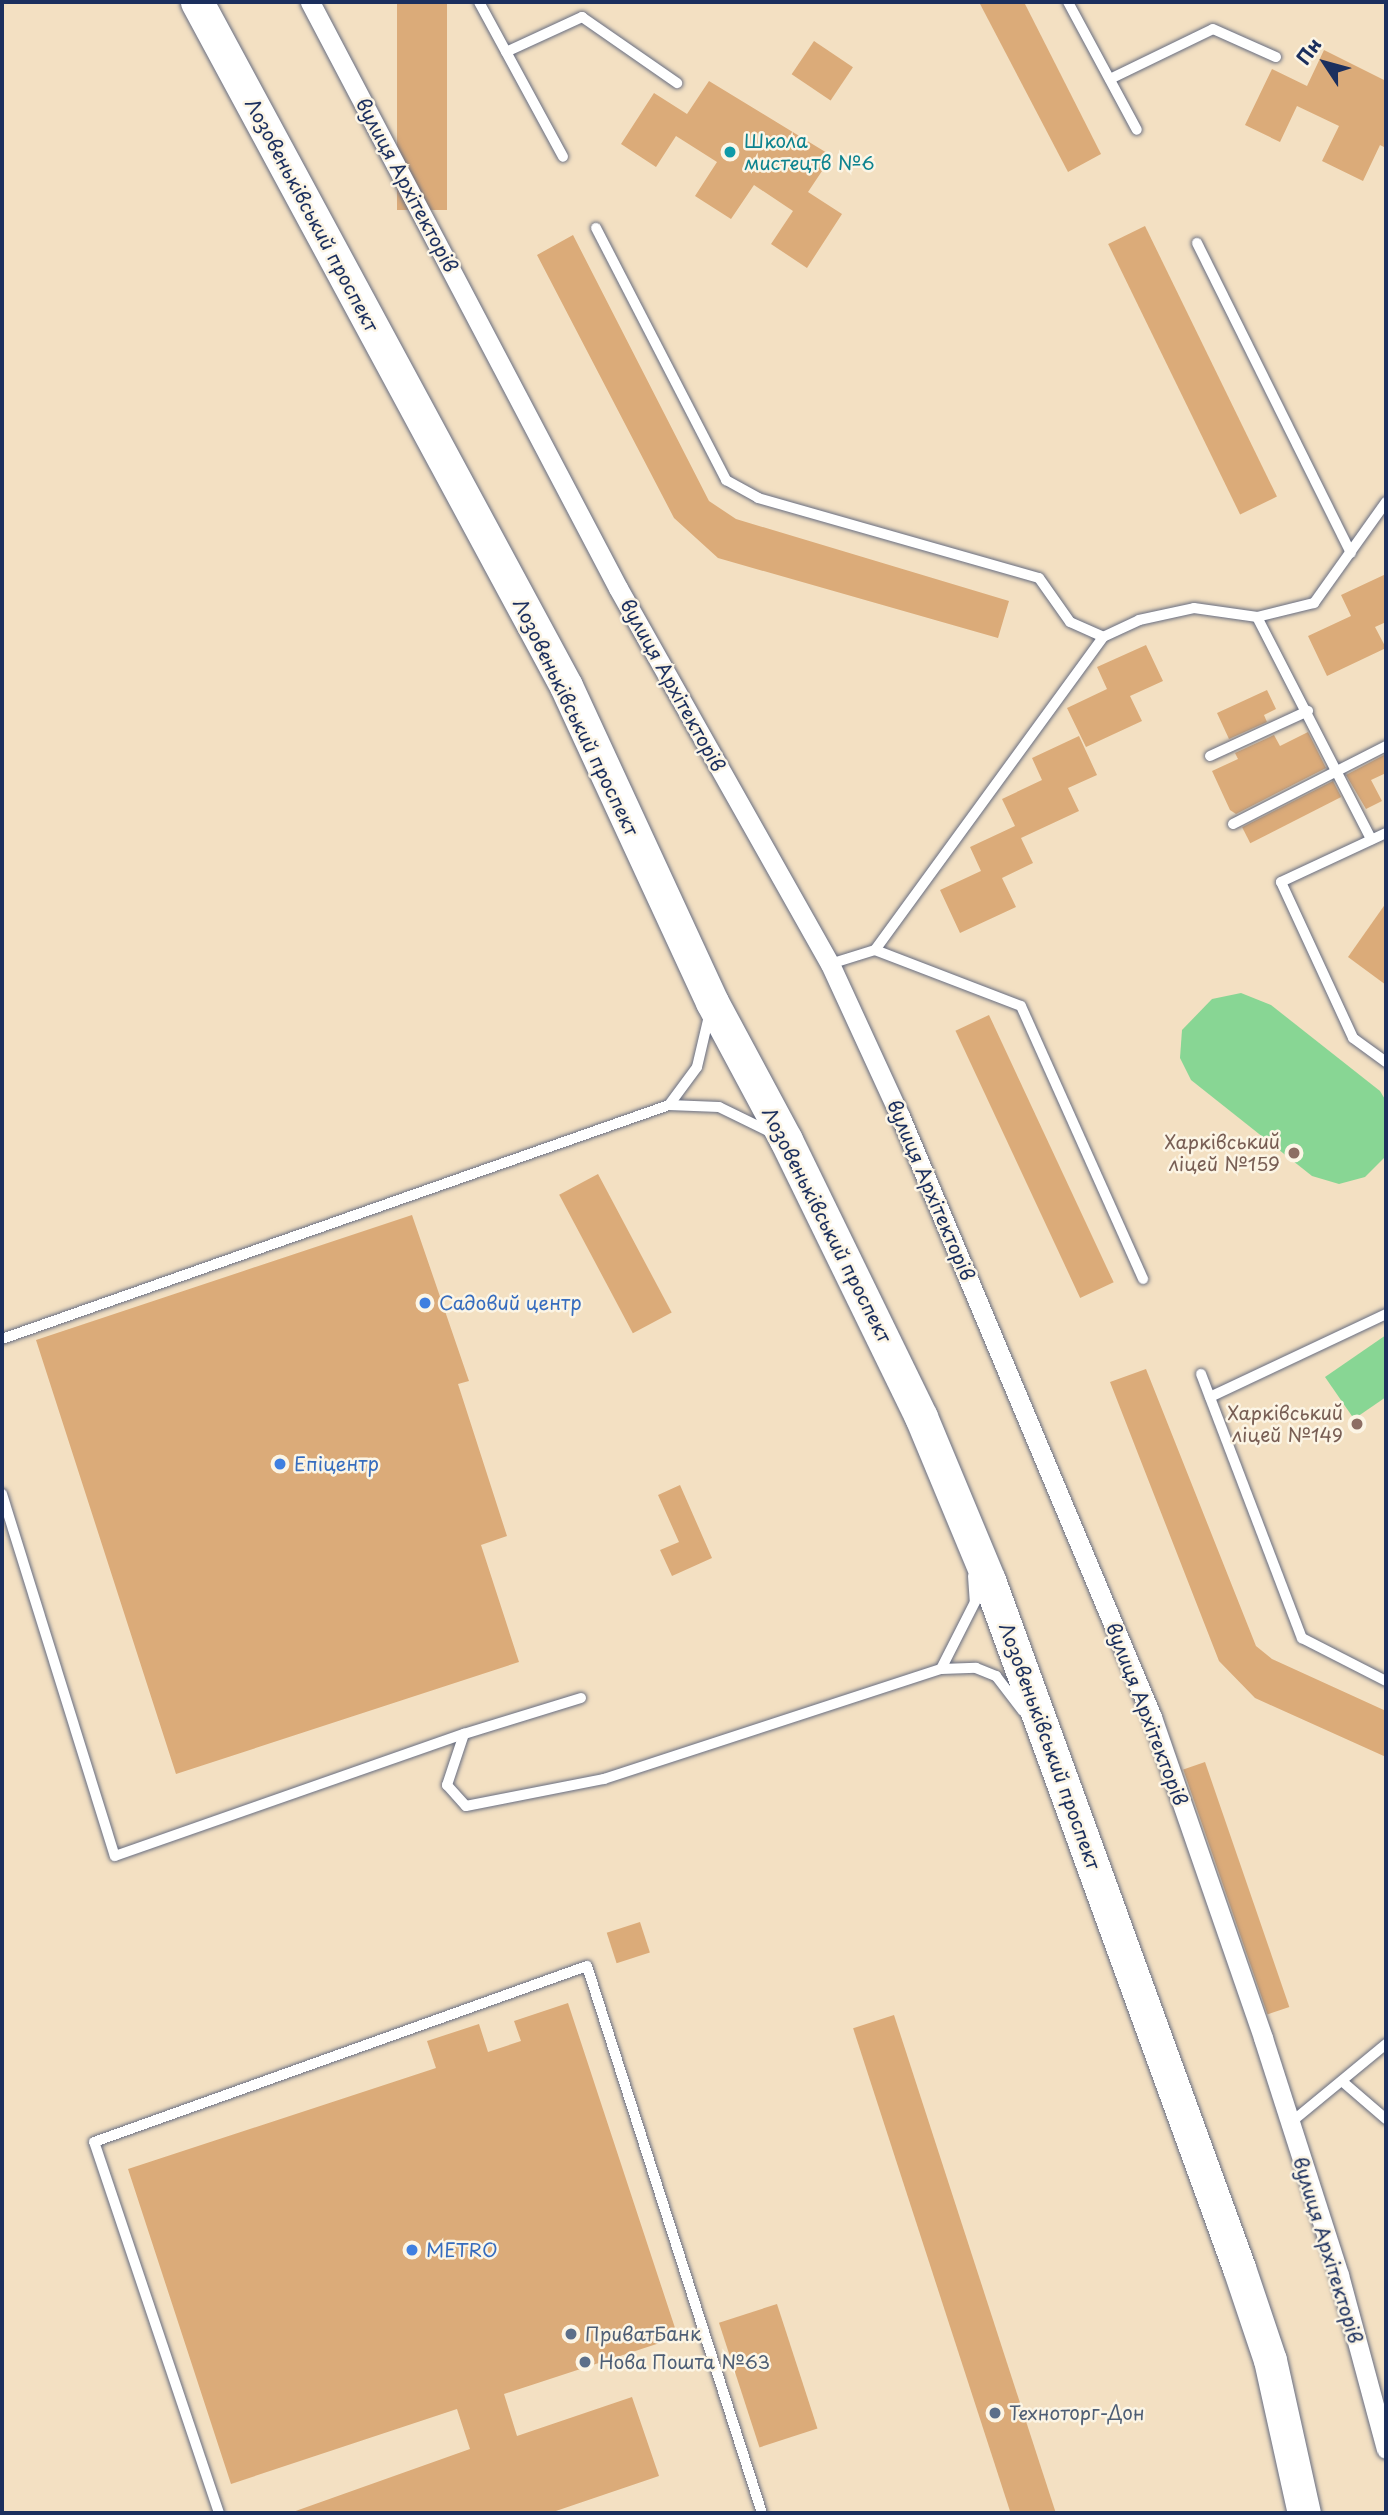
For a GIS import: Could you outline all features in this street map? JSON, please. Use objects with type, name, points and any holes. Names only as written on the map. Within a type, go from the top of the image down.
[{"type":"highway","name":"Лозовеньківський проспект","points":[[197,2],[566,686],[712,1002],[786,1140],[921,1418],[989,1580],[1270,2360],[1304,2513]]},
{"type":"street","name":"вулиця Архітекторів","points":[[310,2],[618,588],[830,964],[900,1116],[1152,1717],[1263,2038],[1288,2124],[1339,2275],[1386,2449]]},
{"type":"lane","points":[[479,2],[563,157]]},
{"type":"lane","points":[[1068,2],[1137,131]]},
{"type":"lane","points":[[506,52],[582,17],[677,83]]},
{"type":"lane","points":[[1110,79],[1213,29],[1276,57]]},
{"type":"lane","points":[[596,228],[726,480],[758,498],[1039,578],[1070,622],[1103,637]]},
{"type":"lane","points":[[1197,243],[1351,553]]},
{"type":"lane","points":[[830,964],[875,950],[1103,637],[1139,620],[1194,608],[1257,617],[1314,603],[1386,502]]},
{"type":"lane","points":[[1257,617],[1308,711],[1371,839]]},
{"type":"lane","points":[[1210,756],[1308,711]]},
{"type":"lane","points":[[1233,824],[1386,746]]},
{"type":"lane","points":[[1386,833],[1281,882],[1353,1038],[1386,1062]]},
{"type":"lane","points":[[875,950],[1021,1006],[1143,1279]]},
{"type":"lane","points":[[669,1105],[697,1068],[712,1002]]},
{"type":"lane","points":[[2,1339],[669,1105],[719,1107],[786,1140]]},
{"type":"lane","points":[[1210,1397],[1386,1314]]},
{"type":"lane","points":[[1201,1374],[1302,1638],[1386,1681]]},
{"type":"lane","points":[[921,1418],[926,1460],[973,1582],[975,1602],[941,1670]]},
{"type":"lane","points":[[2,1494],[115,1856],[464,1734],[581,1698]]},
{"type":"lane","points":[[464,1734],[447,1785],[466,1806],[604,1779],[941,1670],[976,1668],[996,1676],[1022,1709],[1060,1803],[1075,1814]]},
{"type":"lane","points":[[219,2513],[94,2142],[587,1966],[762,2513]]},
{"type":"lane","points":[[1288,2124],[1343,2082],[1386,2044]]},
{"type":"lane","points":[[1343,2082],[1386,2119]]},
{"type":"green space","points":[[1241,993],[1271,1005],[1380,1091],[1386,1101],[1386,1156],[1365,1177],[1339,1184],[1312,1176],[1191,1080],[1180,1058],[1182,1030],[1212,999]]},
{"type":"green space","points":[[1386,1335],[1386,1397],[1354,1419],[1325,1377]]},
{"type":"building","points":[[397,2],[447,2],[447,210],[397,210]]},
{"type":"building","points":[[979,2],[1024,2],[1101,154],[1068,172]]},
{"type":"building","points":[[814,41],[853,67],[831,100],[792,74]]},
{"type":"building","points":[[1324,50],[1386,81],[1386,148],[1380,145],[1363,181],[1322,161],[1339,126],[1297,106],[1280,142],[1245,125],[1272,69],[1307,86]]},
{"type":"building","name":"Школа мистецтв №6","points":[[709,81],[832,156],[808,192],[842,214],[807,268],[771,244],[793,211],[754,185],[731,219],[695,196],[717,162],[676,136],[656,167],[621,144],[654,93],[687,114]]},
{"type":"building","points":[[1145,226],[1277,497],[1240,515],[1108,244]]},
{"type":"building","points":[[573,235],[709,501],[736,519],[1009,601],[998,638],[718,558],[674,518],[537,255]]},
{"type":"building","points":[[1386,574],[1386,622],[1375,627],[1386,648],[1327,676],[1308,636],[1351,616],[1341,595]]},
{"type":"building","points":[[1146,645],[1163,681],[1130,696],[1142,721],[1086,747],[1067,708],[1107,689],[1097,667]]},
{"type":"building","points":[[1267,690],[1276,709],[1264,715],[1267,722],[1229,739],[1217,713]]},
{"type":"building","points":[[1308,732],[1326,768],[1236,814],[1230,810],[1212,771],[1238,759],[1235,753],[1274,735],[1280,746]]},
{"type":"building","points":[[1079,736],[1097,775],[1068,788],[1079,811],[1021,838],[1033,863],[1002,878],[1016,907],[960,933],[940,890],[981,871],[970,847],[1015,826],[1002,799],[1042,780],[1032,758]]},
{"type":"building","points":[[1386,754],[1386,773],[1371,780],[1382,801],[1366,809],[1346,775]]},
{"type":"building","points":[[1333,781],[1341,797],[1250,843],[1242,827]]},
{"type":"building","points":[[1386,903],[1386,985],[1348,957]]},
{"type":"building","points":[[989,1015],[1114,1282],[1080,1298],[955,1031]]},
{"type":"building","points":[[598,1174],[672,1313],[633,1333],[559,1195]]},
{"type":"building","name":"Епіцентр","points":[[412,1215],[469,1381],[458,1384],[507,1536],[481,1545],[519,1662],[176,1774],[36,1340]]},
{"type":"building","points":[[1146,1369],[1256,1646],[1272,1659],[1386,1711],[1386,1757],[1255,1698],[1219,1661],[1110,1382]]},
{"type":"building","points":[[680,1485],[712,1558],[672,1576],[660,1550],[679,1542],[658,1495]]},
{"type":"building","points":[[1205,1762],[1289,2007],[1268,2014],[1183,1769]]},
{"type":"building","points":[[640,1922],[650,1952],[617,1963],[607,1933]]},
{"type":"building","name":"METRO","points":[[568,2003],[678,2337],[504,2394],[517,2436],[632,2397],[659,2476],[550,2513],[290,2513],[470,2449],[457,2409],[231,2484],[128,2169],[436,2068],[427,2041],[479,2024],[488,2052],[521,2041],[514,2021]]},
{"type":"building","points":[[894,2015],[1056,2513],[1011,2513],[853,2028]]},
{"type":"building","points":[[777,2304],[817,2429],[759,2447],[719,2323]]},
{"type":"place","name":"Школа мистецтв №6","points":[[730,152]]},
{"type":"place","name":"Харківський ліцей №159","points":[[1294,1153]]},
{"type":"place","name":"Садовий центр","points":[[425,1303]]},
{"type":"place","name":"Харківський ліцей №149","points":[[1357,1424]]},
{"type":"place","name":"Епіцентр","points":[[280,1464]]},
{"type":"place","name":"METRO","points":[[412,2250]]},
{"type":"place","name":"ПриватБанк","points":[[571,2334]]},
{"type":"place","name":"Нова Пошта №63","points":[[585,2362]]},
{"type":"place","name":"Техноторг-Дон","points":[[995,2413]]}]
